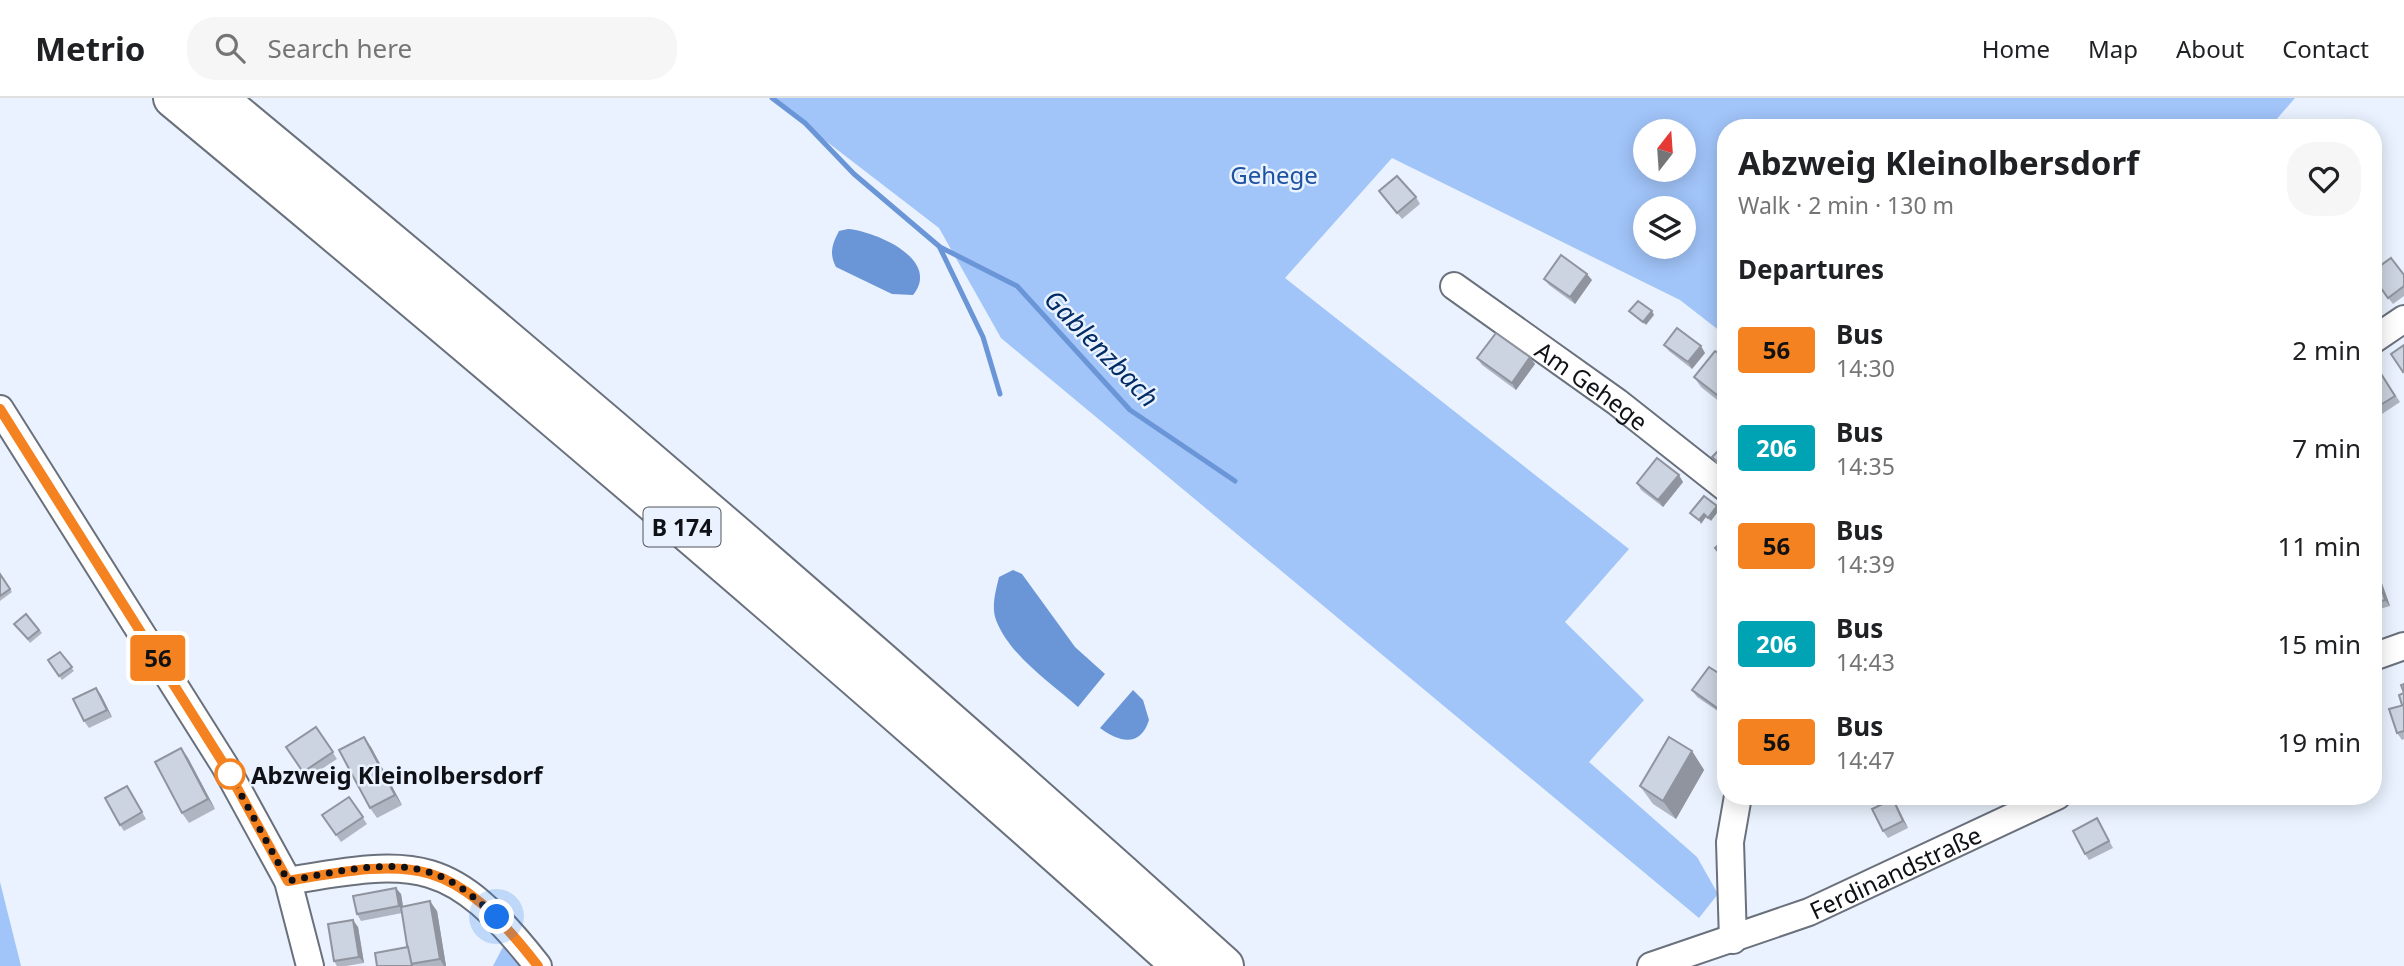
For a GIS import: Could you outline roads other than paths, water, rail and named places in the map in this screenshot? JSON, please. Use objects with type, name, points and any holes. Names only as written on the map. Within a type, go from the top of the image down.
[{"type":"highway","name":"B 174","points":[[173,98],[630,482],[1028,827],[1182,966]]},
{"type":"highway","name":"B 174","points":[[217,98],[667,476],[1055,813],[1224,966]]},
{"type":"street","name":"Am Gehege","points":[[1454,286],[1617,402],[1717,481]]},
{"type":"street","points":[[2382,334],[2404,319]]},
{"type":"street","points":[[0,409],[225,766],[288,881],[310,966]]},
{"type":"street","points":[[2382,654],[2404,646]]},
{"type":"street","points":[[1733,940],[1730,842],[1736,805]]},
{"type":"street","name":"Ferdinandstraße","points":[[1651,966],[1810,912],[2038,805]]},
{"type":"street","points":[[288,881],[397,867],[429,872],[459,886],[497,917],[538,966]]},
{"type":"waterway","name":"Gablenzbach","points":[[772,98],[805,123],[854,174],[940,247],[1017,286],[1130,410],[1235,481]]},
{"type":"waterway","name":"Gablenzbach","points":[[940,248],[983,337],[1000,394]]},
{"type":"place","name":"Abzweig Kleinolbersdorf","points":[[230,774]]},
{"type":"park label","name":"Gehege","points":[[1274,174]]}]
